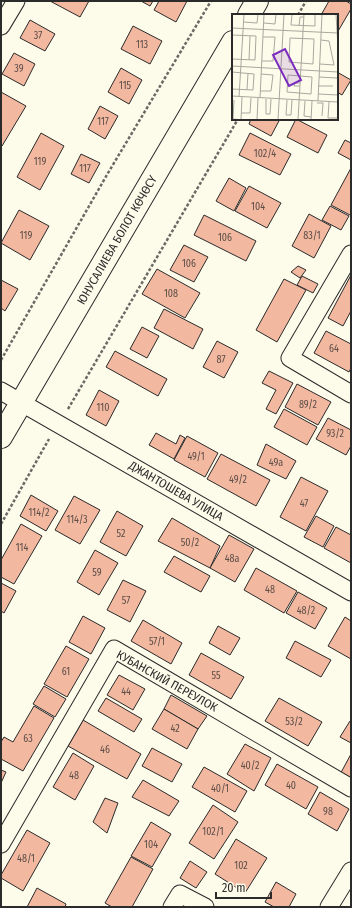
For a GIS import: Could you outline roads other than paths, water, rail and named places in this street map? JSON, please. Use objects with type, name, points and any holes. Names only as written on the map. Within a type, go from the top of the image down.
[{"type":"main road","points":[[250,14],[257,1]]},
{"type":"main road","name":"ЮНУСАЛИЕВА БОЛОТ КӨЧӨСҮ","points":[[1,437],[232,44]]},
{"type":"street","points":[[1,26],[16,1]]},
{"type":"street","points":[[351,254],[290,358],[351,394]]},
{"type":"street","name":"ДЖАНТОШЕВА УЛИЦА","points":[[1,391],[351,592]]},
{"type":"street","name":"КУБАНСКИЙ ПЕРЕУЛОК","points":[[1,844],[114,649],[351,788]]},
{"type":"street","points":[[329,907],[351,871]]},
{"type":"street","points":[[172,907],[180,894],[205,907]]}]
